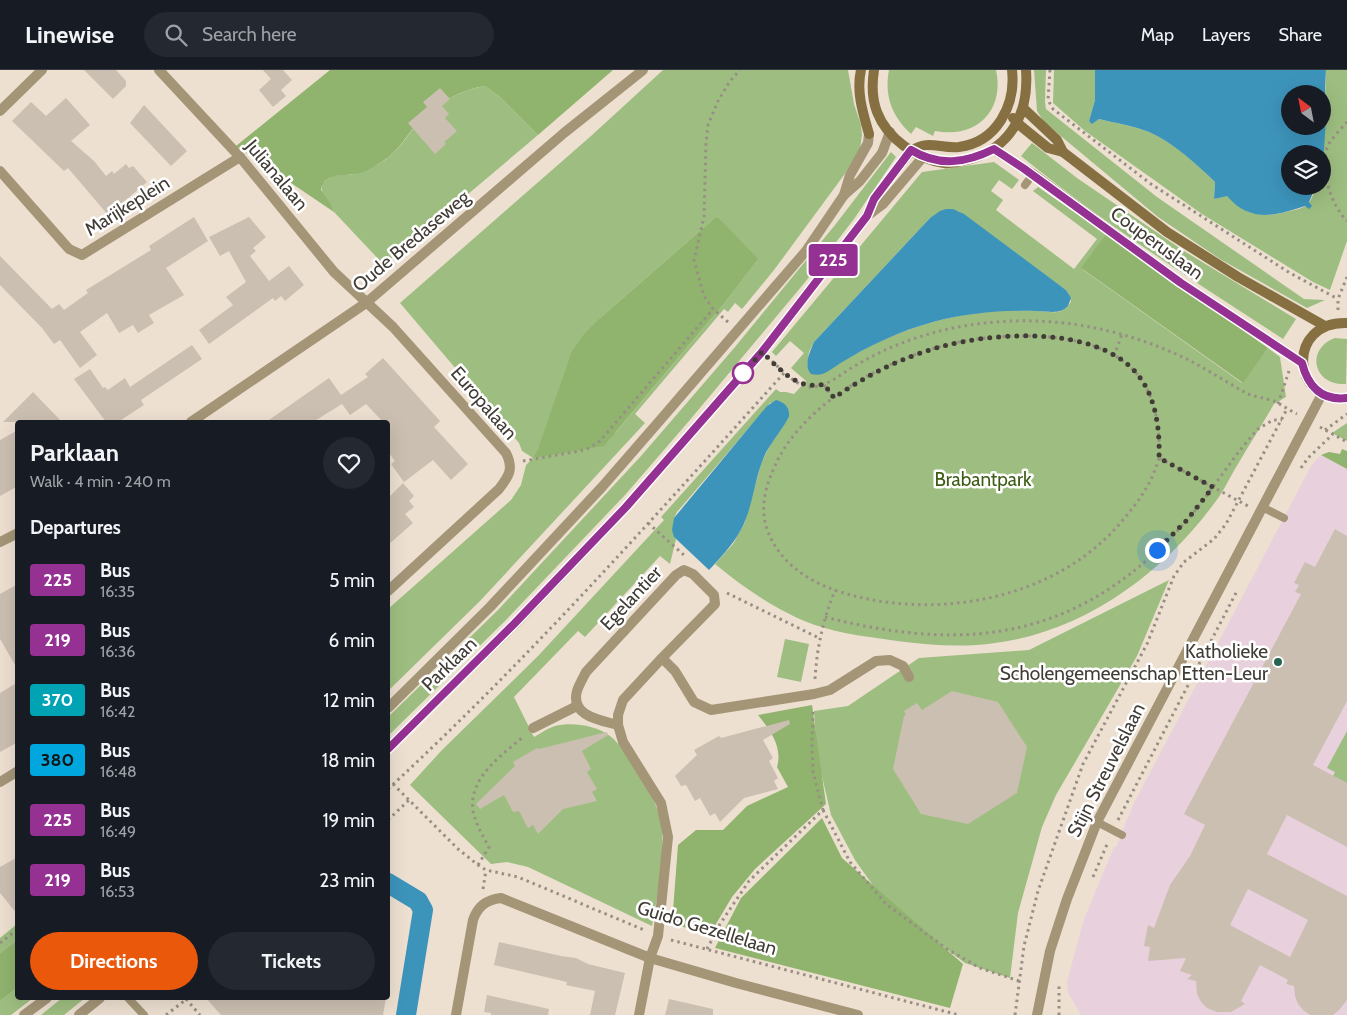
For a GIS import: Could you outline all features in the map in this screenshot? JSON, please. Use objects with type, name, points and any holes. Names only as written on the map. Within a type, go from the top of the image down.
[{"type":"main road","points":[[861,70],[859,78],[860,99],[869,134]]},
{"type":"main road","points":[[874,70],[873,83],[876,110],[890,132],[911,150],[923,157],[945,163],[978,157],[994,149],[1005,140],[1017,123],[1027,95],[1026,70]]},
{"type":"main road","points":[[911,150],[926,144],[957,147],[972,143],[987,134],[997,126],[1007,110],[1013,88],[1012,70]]},
{"type":"main road","name":"Couperuslaan","points":[[1023,108],[1056,140],[1063,152],[1167,232],[1238,277],[1325,326]]},
{"type":"main road","name":"Couperuslaan","points":[[1007,110],[1017,123],[1048,148],[1063,152]]},
{"type":"main road","name":"Couperuslaan","points":[[994,149],[1033,174],[1181,283],[1302,363]]},
{"type":"main road","points":[[1347,323],[1325,326],[1315,332],[1303,352],[1302,363],[1305,375],[1312,386],[1322,394],[1347,398]]},
{"type":"street","points":[[0,111],[42,70]]},
{"type":"street","name":"Julianalaan","points":[[159,70],[240,157],[334,272],[366,303]]},
{"type":"street","name":"Oude Bredaseweg","points":[[194,420],[366,303],[564,133],[643,70]]},
{"type":"street","name":"Parklaan","points":[[390,706],[490,607],[582,508],[738,331],[806,251],[844,195],[860,181],[882,153],[890,132]]},
{"type":"street","name":"Parklaan","points":[[844,195],[850,175],[868,143],[869,134]]},
{"type":"street","name":"Parklaan","points":[[867,216],[874,199],[911,150]]},
{"type":"street","name":"Marijkeplein","points":[[0,171],[70,249],[82,255],[240,157]]},
{"type":"street","name":"Parklaan","points":[[390,747],[514,624],[626,507],[762,352],[867,216],[882,204],[923,157]]},
{"type":"street","name":"Europalaan","points":[[366,303],[394,327],[506,453],[511,464],[508,477],[499,489],[390,589]]},
{"type":"street","name":"Stijn Streuvelslaan","points":[[1037,1015],[1050,951],[1067,898],[1097,822],[1322,394]]},
{"type":"street","points":[[0,542],[15,534]]},
{"type":"street","name":"Egelantier","points":[[577,706],[576,692],[586,672],[676,575],[684,570],[693,574],[714,595],[715,604],[623,700],[618,715],[618,725]]},
{"type":"street","points":[[662,658],[675,671],[694,702],[711,710],[830,690],[876,661],[890,660],[903,666],[910,677]]},
{"type":"street","points":[[533,728],[577,706],[585,715],[618,725],[622,742],[661,803],[668,837],[658,936],[650,958],[639,1015]]},
{"type":"street","points":[[0,782],[15,773]]},
{"type":"street","points":[[456,1015],[472,920],[483,898],[501,898],[650,958],[858,1015]]},
{"type":"street","points":[[24,1015],[44,1000]]},
{"type":"street","points":[[79,1015],[98,1000]]},
{"type":"lane","points":[[1025,185],[1033,174]]},
{"type":"lane","points":[[1262,507],[1284,518]]},
{"type":"lane","points":[[1097,822],[1122,835]]},
{"type":"lane","points":[[130,1000],[144,1015]]},
{"type":"path","points":[[738,331],[713,309],[704,296],[694,260],[704,217],[708,126],[718,101],[730,81],[740,70]]},
{"type":"path","points":[[1050,70],[1048,100],[1053,110],[1151,184],[1290,273],[1338,299]]},
{"type":"path","points":[[1347,122],[1327,148],[1325,163],[1332,199],[1347,221]]},
{"type":"path","points":[[1338,310],[1338,299],[1347,277]]},
{"type":"path","points":[[511,464],[580,451],[600,441],[713,309]]},
{"type":"path","points":[[762,352],[798,383],[809,387],[824,384],[867,359],[902,343],[929,334],[975,324],[1013,320],[1042,320],[1078,324],[1122,334],[1176,354],[1247,393],[1274,401],[1347,442]]},
{"type":"path","points":[[1114,356],[1122,334]]},
{"type":"path","points":[[1026,336],[1056,338],[1090,345],[1114,356],[1137,373],[1152,401],[1157,424],[1159,458],[1151,482],[1142,497],[1115,530],[1100,545],[1079,561],[1032,585],[988,597],[928,605],[875,600],[835,590],[805,576],[785,559],[778,550],[767,529],[764,510],[766,489],[780,454],[801,427],[834,398],[858,382],[894,363],[936,348],[975,339],[1026,336]]},
{"type":"path","points":[[390,787],[517,664],[785,372]]},
{"type":"path","points":[[824,384],[834,398]]},
{"type":"path","name":"Stijn Streuvelslaan","points":[[1015,1015],[1024,946],[1038,891],[1084,764],[1147,644],[1174,576],[1184,562],[1221,532],[1232,516],[1287,408]]},
{"type":"path","points":[[1325,430],[1347,414]]},
{"type":"path","points":[[825,617],[887,631],[942,635],[990,633],[1040,622],[1090,600],[1136,570],[1177,530],[1258,429],[1269,422],[1282,420]]},
{"type":"path","points":[[1298,474],[1308,458],[1332,434]]},
{"type":"path","points":[[1159,458],[1240,501]]},
{"type":"path","points":[[648,523],[689,560]]},
{"type":"path","name":"Stijn Streuvelslaan","points":[[1092,878],[1112,830],[1240,584]]},
{"type":"path","points":[[835,590],[819,638],[814,694],[813,772],[823,810],[850,862],[886,904],[947,949],[980,968],[1019,981]]},
{"type":"path","points":[[723,591],[819,638]]},
{"type":"path","points":[[478,866],[489,847],[478,828],[473,809],[476,789],[484,773],[533,728]]},
{"type":"path","name":"Guido Gezellelaan","points":[[393,784],[458,849],[478,866],[486,870],[518,877],[658,936],[959,1015]]},
{"type":"path","points":[[390,818],[409,800]]},
{"type":"path","points":[[707,949],[720,924],[749,880],[823,810]]},
{"type":"path","points":[[483,898],[486,870]]},
{"type":"path","points":[[0,943],[15,931]]},
{"type":"path","points":[[1059,979],[1059,1015]]},
{"type":"path","points":[[166,1015],[185,1000]]},
{"type":"path","points":[[189,1000],[200,1015]]},
{"type":"shaded area","name":"Katholieke Scholengemeenschap Etten-Leur","points":[[1321,455],[1347,469],[1347,1015],[1081,1015],[1068,993],[1067,982],[1084,919],[1114,847],[1116,847],[1133,805],[1311,466]]},
{"type":"green space","points":[[330,70],[613,70],[538,135],[500,97],[485,86],[468,90],[451,98],[427,113],[394,152],[383,161],[362,172],[334,176],[325,181],[321,190],[334,212],[236,146]]},
{"type":"green space","points":[[663,70],[848,70],[854,104],[861,125],[860,149],[844,175],[774,270],[742,309],[735,303],[728,312],[724,309],[635,414],[645,423],[480,601],[390,689],[390,607],[511,500],[521,485],[526,465],[533,458],[522,451],[519,443],[400,303],[591,136]],"holes":[[[717,216],[757,260],[727,300],[616,432],[534,458],[600,318]]]},
{"type":"green space","points":[[889,70],[996,70],[998,85],[996,98],[984,119],[975,126],[963,131],[935,131],[933,136],[916,127],[911,134],[894,113],[891,105],[888,88]]},
{"type":"green space","points":[[1034,70],[1046,70],[1046,109],[1157,197],[1304,299],[1325,300],[1307,308],[1220,259],[1158,217],[1044,122],[1037,111]]},
{"type":"green space","points":[[1054,70],[1095,70],[1095,100],[1089,121],[1092,123],[1099,119],[1149,132],[1184,154],[1215,182],[1214,199],[1227,195],[1248,212],[1272,215],[1304,207],[1311,200],[1313,195],[1331,195],[1331,145],[1323,145],[1324,135],[1331,135],[1331,85],[1325,85],[1326,70],[1347,70],[1347,241],[1330,290],[1313,282],[1202,214],[1085,131],[1053,103]]},
{"type":"green space","points":[[485,86],[500,97],[538,135],[384,265],[334,212],[324,197],[322,185],[332,177],[357,173],[382,162],[395,151],[427,113],[459,94]]},
{"type":"green space","points":[[1032,143],[1077,178],[1184,251],[1296,319],[1283,339],[1150,251],[1052,181],[1021,156]]},
{"type":"green space","points":[[891,152],[896,157],[854,219],[806,281],[689,421],[625,495],[505,621],[390,734],[390,715],[498,610],[641,456],[735,347],[835,225]]},
{"type":"green space","name":"Brabantpark","points":[[994,162],[1019,180],[1012,189],[999,180],[991,191],[1003,200],[996,210],[1074,269],[1097,239],[1033,191],[1038,187],[1106,234],[1082,269],[1242,383],[1268,348],[1280,357],[1286,397],[1274,404],[1213,505],[1193,530],[1145,576],[1118,596],[1089,613],[1059,626],[1028,637],[983,645],[958,646],[921,644],[876,638],[845,633],[815,625],[762,599],[715,564],[733,544],[745,522],[761,464],[772,441],[771,402],[677,512],[674,518],[674,537],[676,539],[670,564],[660,556],[585,637],[578,631],[514,697],[534,737],[552,727],[568,724],[598,729],[610,736],[621,748],[649,791],[658,810],[662,835],[660,875],[652,926],[528,867],[507,862],[491,864],[410,785],[442,750],[538,656],[664,520],[661,517],[776,389],[780,392],[794,394],[806,381],[791,368],[804,353],[790,341],[776,356],[772,352],[922,172]],"holes":[[[958,211],[1066,290],[1071,301],[1066,308],[1060,311],[993,311],[948,318],[905,331],[864,349],[826,372],[807,365],[809,352],[814,342],[930,218]]]},
{"type":"green space","points":[[717,216],[758,259],[727,300],[604,446],[533,458],[538,449],[572,351],[585,333]]},
{"type":"green space","points":[[1106,234],[1268,348],[1243,383],[1081,268]]},
{"type":"green space","points":[[1335,338],[1347,339],[1346,384],[1335,383],[1326,379],[1320,373],[1317,366],[1319,350]]},
{"type":"green space","points":[[1347,423],[1347,441],[1332,433]]},
{"type":"green space","points":[[1342,449],[1347,451],[1347,469],[1321,455],[1329,452],[1340,454]]},
{"type":"green space","points":[[1169,580],[1137,656],[1056,795],[1042,827],[1018,913],[1010,978],[965,963],[886,904],[855,860],[831,815],[817,755],[814,711],[848,706],[919,658],[1029,650]]},
{"type":"green space","points":[[785,639],[809,644],[801,682],[777,677]]},
{"type":"green space","points":[[812,705],[826,804],[755,869],[732,897],[710,934],[672,924],[678,845],[696,830],[723,830],[747,806],[788,787],[777,767],[777,746],[758,715]]},
{"type":"green space","points":[[1347,731],[1347,783],[1333,776],[1335,772],[1327,768]]},
{"type":"green space","points":[[822,818],[842,858],[963,964],[950,1008],[715,948],[741,898]]},
{"type":"green space","points":[[15,926],[15,942],[0,953],[0,938]]},
{"type":"green space","points":[[15,942],[15,990],[0,1001],[0,953]]},
{"type":"green space","points":[[15,990],[15,1000],[30,1000],[11,1015],[0,1015],[0,1001]]},
{"type":"green space","points":[[60,1000],[83,1000],[64,1015],[41,1015]]},
{"type":"water","points":[[1095,70],[1326,70],[1325,85],[1281,85],[1281,135],[1325,135],[1324,145],[1281,145],[1281,195],[1312,195],[1309,202],[1312,206],[1309,209],[1305,206],[1263,215],[1245,210],[1236,205],[1227,196],[1214,199],[1215,182],[1167,142],[1137,128],[1099,119],[1092,124],[1089,121],[1095,100]]},
{"type":"water","points":[[946,209],[953,209],[964,214],[1066,290],[1071,298],[1068,306],[1058,312],[1023,311],[971,314],[933,322],[873,345],[819,375],[811,374],[807,363],[814,342],[930,218]]},
{"type":"water","points":[[776,400],[786,405],[789,410],[789,416],[762,461],[747,516],[739,533],[709,570],[674,537],[672,530],[674,518],[767,406]]},
{"type":"building","points":[[84,70],[116,70],[126,81],[126,86],[113,99]]},
{"type":"building","points":[[263,70],[283,70],[292,80],[281,90],[286,96],[273,107],[259,90],[271,79]]},
{"type":"building","points":[[440,88],[450,99],[442,106],[449,114],[445,118],[457,131],[444,142],[446,144],[435,154],[408,123],[427,107],[423,102]]},
{"type":"building","points":[[66,98],[90,125],[71,141],[94,161],[106,176],[112,171],[114,174],[126,164],[129,168],[133,166],[147,182],[108,215],[68,168],[64,171],[12,121],[31,102],[46,116]]},
{"type":"building","points":[[144,105],[187,151],[171,166],[130,123]]},
{"type":"building","points":[[194,217],[208,241],[166,268],[184,295],[149,315],[154,323],[138,333],[133,325],[119,333],[107,313],[80,332],[97,355],[80,368],[60,340],[54,344],[42,328],[0,285],[0,256],[52,309],[59,304],[64,310],[88,293],[86,290],[151,250],[149,246]]},
{"type":"building","points":[[249,217],[266,237],[253,248],[256,251],[250,256],[269,281],[289,266],[304,285],[285,301],[281,296],[275,301],[273,298],[209,344],[199,330],[233,305],[226,297],[246,282],[229,251],[220,256],[209,237]]},
{"type":"building","points":[[192,345],[202,359],[141,400],[144,405],[121,420],[105,420],[74,379],[90,369],[103,388],[105,387],[108,390],[125,378],[130,387]]},
{"type":"building","points":[[383,358],[440,421],[434,427],[468,464],[451,480],[433,460],[404,482],[391,464],[395,461],[390,455],[390,420],[381,420],[366,404],[350,415],[342,404],[316,420],[269,420],[329,378],[341,395],[368,377],[365,374]]},
{"type":"building","points":[[33,392],[60,420],[15,420],[15,422],[3,422]]},
{"type":"building","points":[[15,432],[15,488],[0,496],[0,440]]},
{"type":"building","points":[[403,483],[414,496],[409,501],[414,507],[405,514],[413,523],[390,543],[390,496]]},
{"type":"building","points":[[1335,529],[1347,536],[1347,701],[1313,765],[1347,783],[1347,847],[1287,815],[1267,854],[1347,896],[1347,1000],[1333,1015],[1310,1015],[1298,1004],[1294,986],[1286,984],[1288,980],[1260,965],[1241,1001],[1245,1004],[1231,1012],[1217,1012],[1207,1008],[1201,1002],[1197,994],[1196,981],[1187,979],[1192,975],[1180,971],[1186,958],[1148,961],[1150,947],[1144,946],[1148,925],[1154,928],[1170,885],[1190,856],[1205,825],[1184,814],[1301,594],[1295,592],[1299,585],[1294,583],[1305,562],[1315,567]],"holes":[[[1248,889],[1308,920],[1290,957],[1230,925]]]},
{"type":"building","points":[[15,586],[15,665],[0,639],[0,594]]},
{"type":"building","points":[[15,684],[15,744],[0,752],[0,693]]},
{"type":"building","points":[[952,691],[998,702],[1027,747],[1017,793],[968,824],[921,814],[893,769],[904,716],[906,715],[904,711],[917,703],[922,710]]},
{"type":"building","points":[[789,720],[790,724],[763,740],[773,758],[769,761],[778,778],[774,781],[778,789],[744,798],[720,822],[715,813],[710,816],[700,798],[695,801],[686,785],[681,786],[675,776],[697,755],[694,750],[719,736],[721,738]]},
{"type":"building","points":[[607,732],[608,735],[582,751],[591,769],[587,772],[597,789],[592,792],[597,801],[563,809],[538,834],[533,825],[528,828],[519,811],[513,812],[504,795],[480,809],[476,804],[515,766],[513,762],[537,748]]},
{"type":"building","points":[[15,859],[15,911],[0,893],[0,867]]},
{"type":"building","points":[[499,942],[576,958],[588,964],[625,973],[615,1015],[590,1015],[595,991],[566,985],[567,982],[494,965]]},
{"type":"building","points":[[487,995],[549,1009],[548,1015],[491,1015],[491,1013],[484,1012]]},
{"type":"building","points":[[669,999],[713,1009],[713,1015],[665,1015]]},
{"type":"building","points":[[208,1000],[386,1000],[383,1015],[221,1015]]},
{"type":"waterway","points":[[390,884],[418,901],[423,910],[406,1015]]},
{"type":"bus line","name":"225","points":[[390,747],[514,624],[626,507],[694,430],[777,334],[867,216],[874,199],[911,150],[923,157],[945,163],[978,157],[994,149],[1014,161],[1181,283],[1302,363],[1305,375],[1312,386],[1322,394],[1330,397],[1347,398]]},
{"type":"place","name":"Katholieke Scholengemeenschap Etten-Leur","points":[[1278,662]]},
{"type":"route","points":[[743,373],[762,352],[798,383],[809,387],[824,384],[834,398],[858,382],[894,363],[936,348],[975,339],[1026,336],[1056,338],[1082,342],[1098,348],[1122,360],[1143,381],[1156,416],[1159,458],[1213,487],[1187,520],[1157,550]]}]
